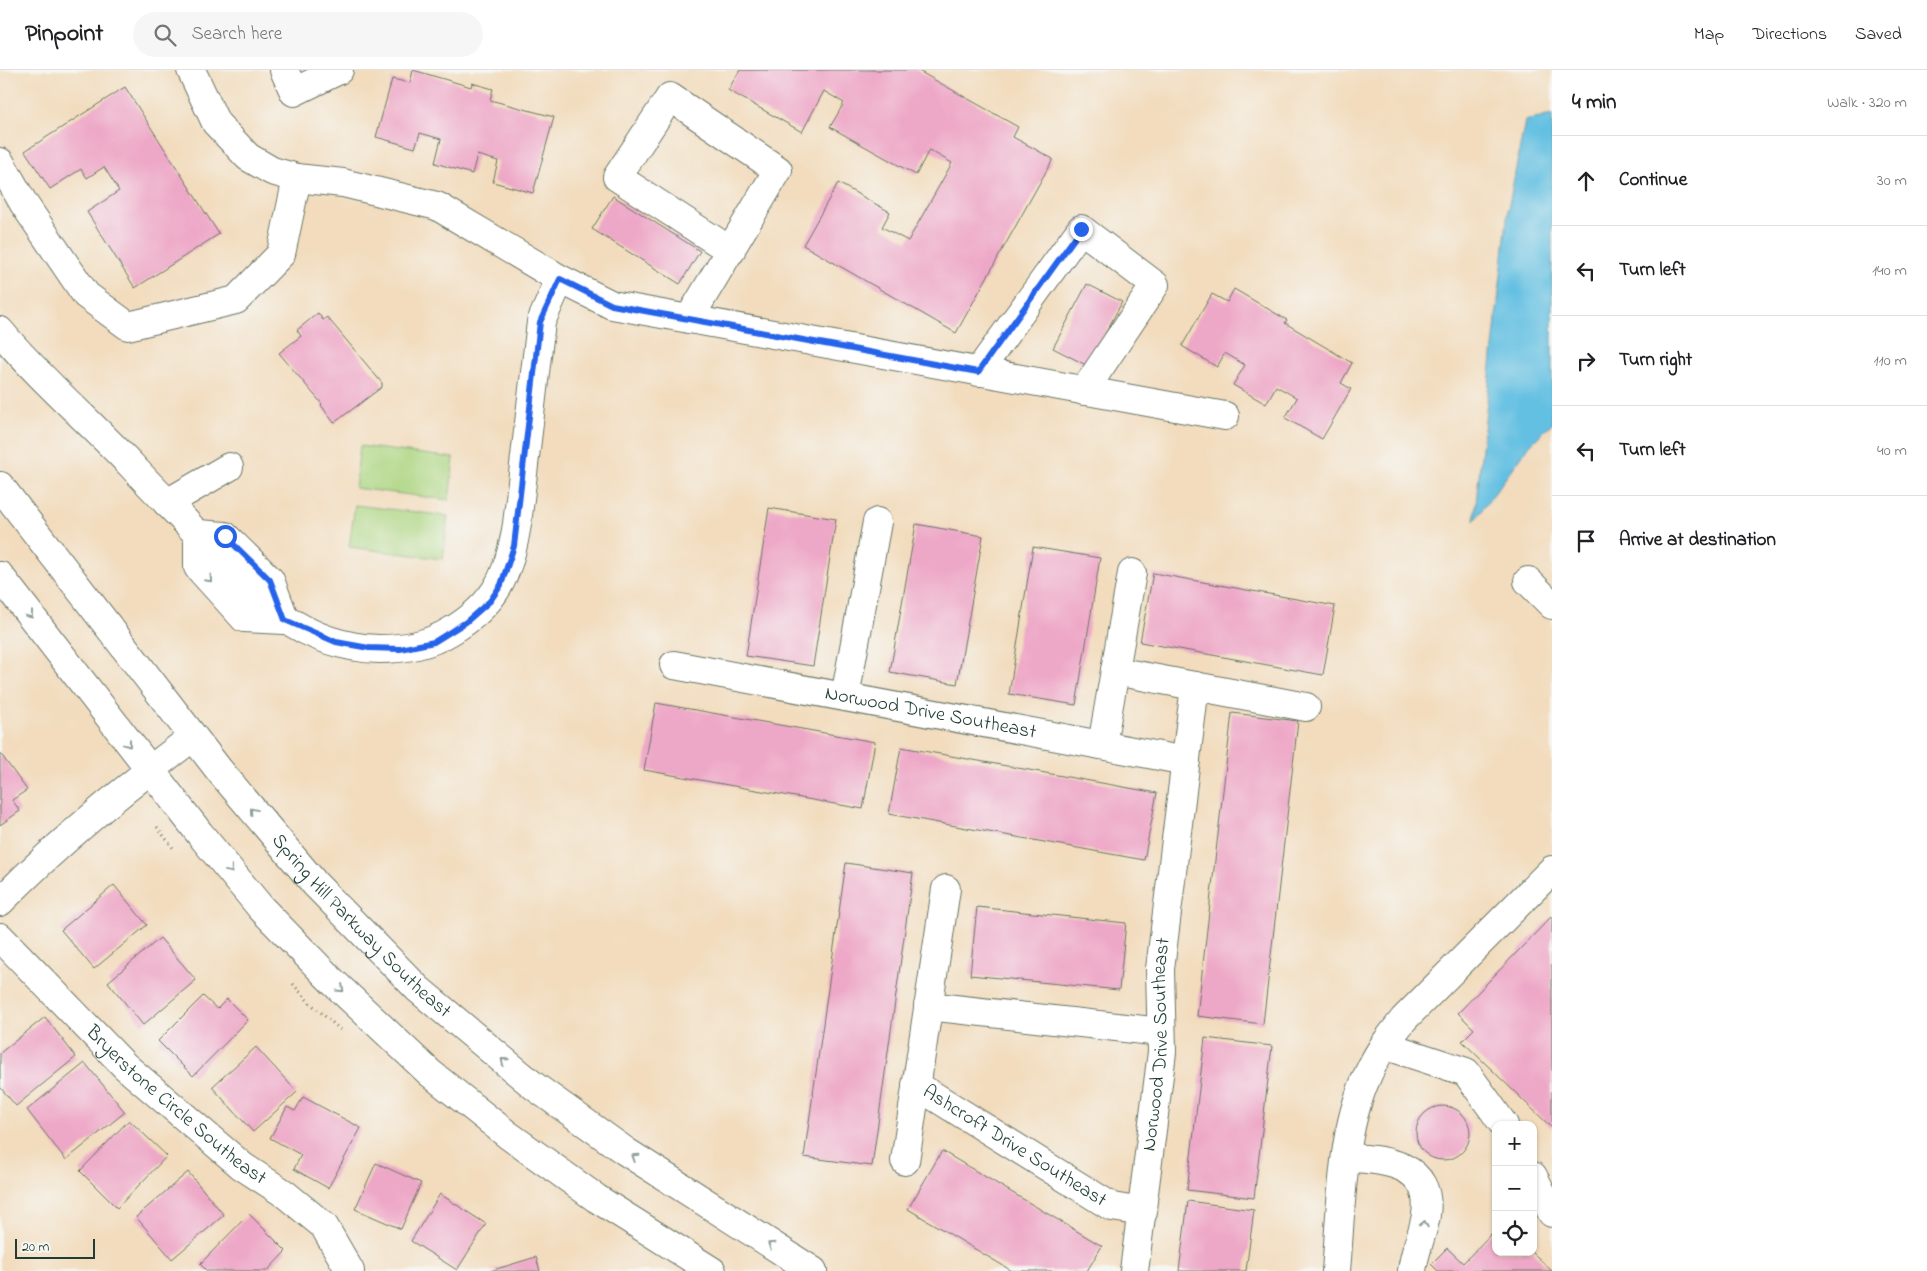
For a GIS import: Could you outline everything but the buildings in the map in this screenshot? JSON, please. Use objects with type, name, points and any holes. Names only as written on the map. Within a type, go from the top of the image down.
[{"type":"street","points":[[191,70],[216,123],[230,141],[248,157],[272,170],[297,178],[343,183],[437,206],[560,279],[612,305],[1224,416]]},
{"type":"street","points":[[284,70],[294,92],[339,70]]},
{"type":"street","points":[[690,319],[778,170],[670,97],[617,177],[730,251]]},
{"type":"street","points":[[0,162],[24,204],[86,294],[128,326],[236,300],[282,254],[297,178]]},
{"type":"street","points":[[978,372],[1081,229],[1154,285],[1084,390]]},
{"type":"street","points":[[198,534],[198,567],[244,618],[285,620],[336,642],[369,648],[400,649],[434,642],[466,622],[490,601],[501,585],[514,546],[540,322],[560,279]]},
{"type":"street","points":[[0,331],[55,392],[198,534],[225,536],[270,580],[285,620]]},
{"type":"street","points":[[167,503],[229,467]]},
{"type":"street","name":"Spring Hill Parkway Southeast","points":[[0,486],[193,737],[316,885],[418,989],[534,1086],[626,1151],[812,1271]]},
{"type":"street","points":[[845,697],[877,522]]},
{"type":"street","points":[[1102,745],[1132,573]]},
{"type":"street","points":[[0,576],[149,770],[261,908],[331,980],[430,1072],[508,1135],[596,1198],[712,1271]]},
{"type":"street","points":[[1528,581],[1552,605]]},
{"type":"street","name":"Norwood Drive Southeast","points":[[674,665],[1186,761]]},
{"type":"street","points":[[1115,671],[1306,707]]},
{"type":"street","name":"Norwood Drive Southeast","points":[[1134,1271],[1162,1052],[1160,969],[1195,686]]},
{"type":"street","points":[[0,902],[43,858],[126,786],[193,737]]},
{"type":"street","points":[[1336,1271],[1350,1131],[1371,1067],[1384,1045],[1404,1019],[1552,870]]},
{"type":"street","name":"Ashcroft Drive Southeast","points":[[905,1161],[946,889]]},
{"type":"street","name":"Bryerstone Circle Southeast","points":[[0,937],[125,1066],[242,1166],[285,1194],[324,1226],[350,1271]]},
{"type":"street","points":[[928,1006],[1161,1032]]},
{"type":"street","points":[[1384,1045],[1466,1072],[1501,1121]]},
{"type":"street","name":"Ashcroft Drive Southeast","points":[[916,1085],[1112,1207],[1143,1212]]},
{"type":"street","points":[[1347,1158],[1388,1161],[1402,1167],[1417,1178],[1423,1186],[1427,1197],[1426,1215],[1412,1271]]},
{"type":"street","points":[[1537,1184],[1552,1214]]},
{"type":"green space","points":[[360,446],[454,458],[449,500],[355,488]]},
{"type":"green space","points":[[355,505],[448,516],[443,559],[349,547]]},
{"type":"water","points":[[1552,115],[1552,423],[1529,446],[1474,521],[1508,210],[1525,121]]},
{"type":"route","points":[[225,536],[270,580],[285,620],[317,636],[336,642],[369,648],[400,649],[434,642],[466,622],[490,601],[501,585],[508,567],[514,546],[517,524],[540,322],[560,279],[612,305],[978,372],[1081,229]]}]
